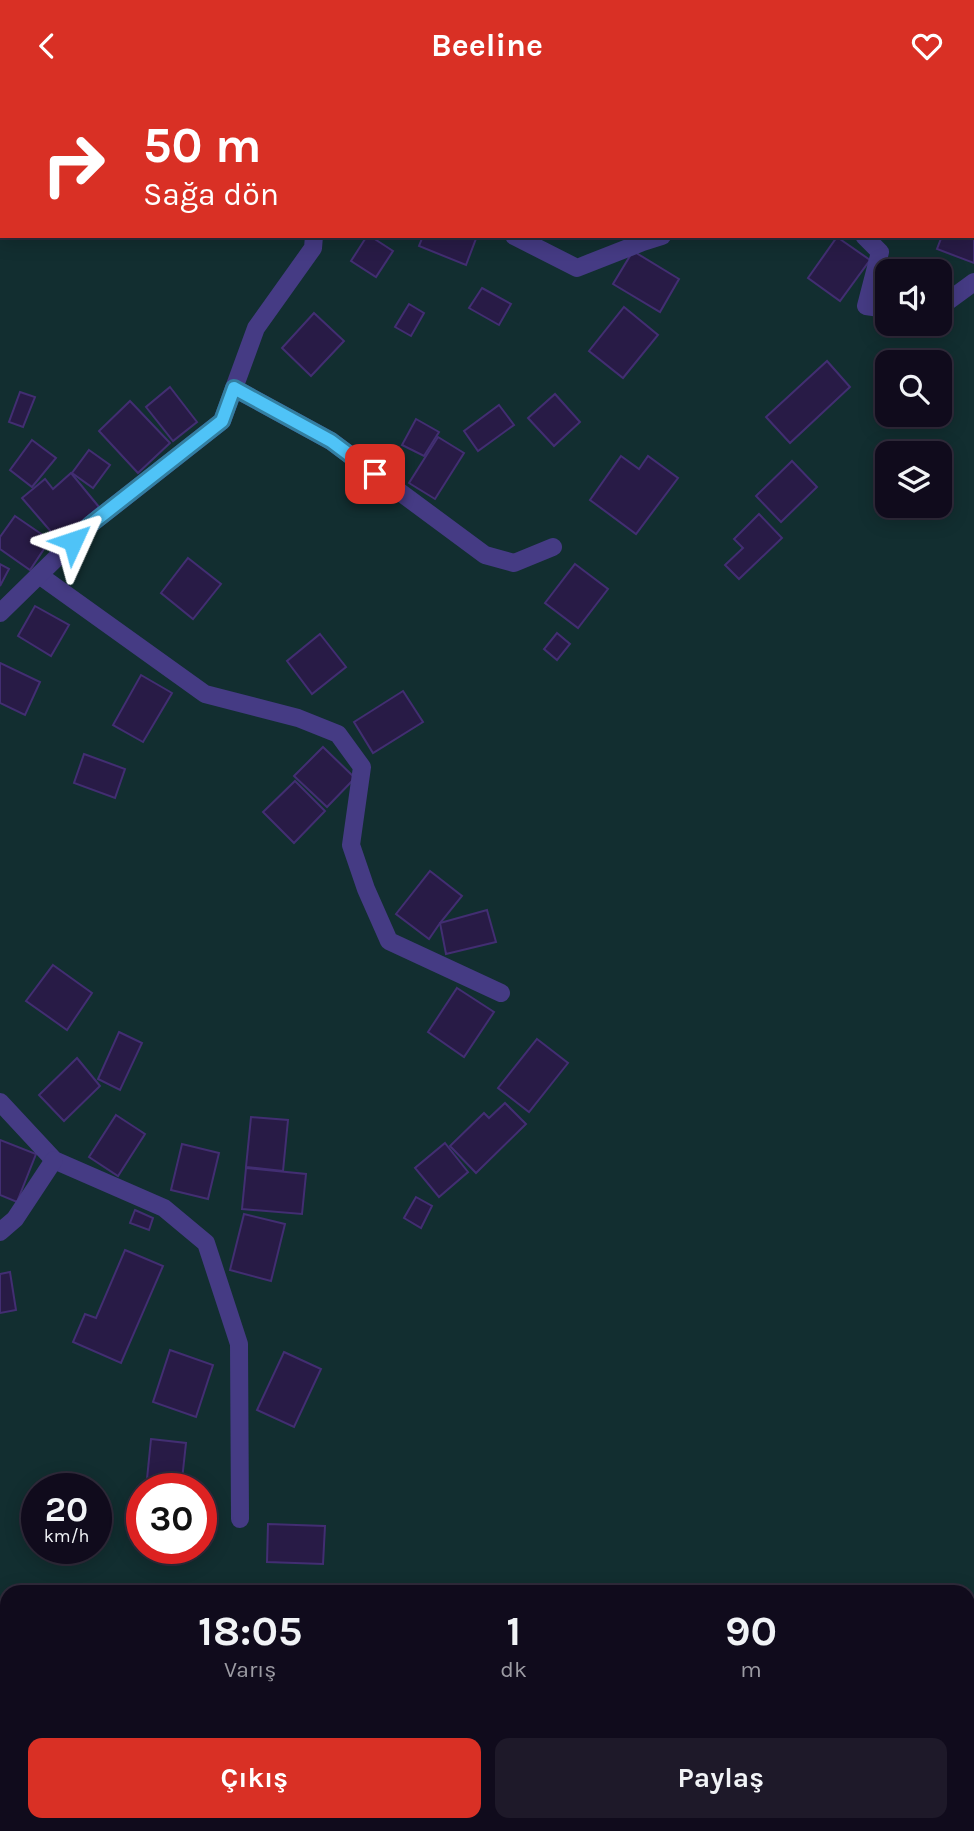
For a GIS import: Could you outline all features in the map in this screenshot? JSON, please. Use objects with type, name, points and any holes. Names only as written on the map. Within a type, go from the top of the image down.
[{"type":"street","points":[[0,613],[91,524],[222,421],[256,328],[313,249],[314,238]]},
{"type":"street","points":[[518,238],[577,268],[656,238]]},
{"type":"street","points":[[866,238],[880,252],[878,259]]},
{"type":"street","points":[[875,271],[866,306],[875,307]]},
{"type":"street","points":[[952,298],[974,282]]},
{"type":"street","points":[[234,388],[331,441],[485,555],[514,563],[553,547]]},
{"type":"street","points":[[39,575],[205,694],[298,717],[338,734],[362,767],[351,845],[366,889],[389,941],[501,993]]},
{"type":"street","points":[[0,1102],[54,1160],[164,1208],[206,1243],[239,1344],[240,1519]]},
{"type":"street","points":[[0,1232],[15,1219],[54,1160]]},
{"type":"green space","points":[[0,238],[974,238],[974,1585],[0,1585]]},
{"type":"building","points":[[366,238],[373,238],[393,251],[376,277],[351,261]]},
{"type":"building","points":[[422,238],[476,238],[466,265],[419,246]]},
{"type":"building","points":[[836,238],[870,260],[840,301],[808,278]]},
{"type":"building","points":[[941,238],[974,238],[974,263],[937,249]]},
{"type":"building","points":[[633,251],[679,279],[660,312],[613,284]]},
{"type":"building","points":[[482,288],[511,304],[499,325],[469,308]]},
{"type":"building","points":[[409,304],[424,313],[411,336],[395,327]]},
{"type":"building","points":[[624,307],[658,335],[623,378],[589,351]]},
{"type":"building","points":[[314,313],[344,341],[311,376],[282,348]]},
{"type":"building","points":[[827,361],[850,387],[790,443],[766,417]]},
{"type":"building","points":[[170,387],[197,422],[173,441],[146,407]]},
{"type":"building","points":[[20,392],[35,397],[23,427],[9,422]]},
{"type":"building","points":[[555,394],[580,422],[554,446],[528,418]]},
{"type":"building","points":[[130,401],[170,443],[138,473],[99,431]]},
{"type":"building","points":[[499,405],[514,425],[478,451],[464,431]]},
{"type":"building","points":[[416,419],[439,432],[424,456],[402,445]]},
{"type":"building","points":[[438,437],[464,453],[435,499],[409,483]]},
{"type":"building","points":[[32,440],[56,458],[32,487],[10,470]]},
{"type":"building","points":[[89,450],[110,465],[93,488],[72,473]]},
{"type":"building","points":[[621,456],[639,469],[648,456],[678,478],[636,534],[590,500]]},
{"type":"building","points":[[792,461],[817,487],[781,522],[756,496]]},
{"type":"building","points":[[71,473],[99,507],[59,541],[22,498],[45,479],[53,489]]},
{"type":"building","points":[[759,514],[782,538],[739,579],[725,565],[743,548],[734,539]]},
{"type":"building","points":[[15,516],[50,540],[30,570],[0,549],[0,537]]},
{"type":"building","points":[[188,558],[221,584],[193,619],[161,593]]},
{"type":"building","points":[[0,564],[9,569],[0,586]]},
{"type":"building","points":[[575,564],[608,589],[578,628],[545,603]]},
{"type":"building","points":[[35,606],[69,625],[51,656],[18,636]]},
{"type":"building","points":[[557,633],[570,644],[557,660],[544,649]]},
{"type":"building","points":[[320,634],[346,667],[312,694],[287,661]]},
{"type":"building","points":[[0,663],[40,682],[25,715],[0,703]]},
{"type":"building","points":[[141,675],[172,693],[143,742],[113,725]]},
{"type":"building","points":[[403,691],[423,722],[373,753],[354,722]]},
{"type":"building","points":[[323,747],[355,778],[327,807],[294,776]]},
{"type":"building","points":[[84,754],[125,769],[115,798],[74,783]]},
{"type":"building","points":[[295,781],[325,811],[294,843],[263,812]]},
{"type":"building","points":[[430,871],[462,896],[429,939],[396,914]]},
{"type":"building","points":[[487,910],[496,942],[446,954],[440,923]]},
{"type":"building","points":[[53,965],[92,993],[67,1030],[26,1001]]},
{"type":"building","points":[[457,988],[494,1012],[464,1057],[428,1032]]},
{"type":"building","points":[[119,1032],[142,1043],[120,1090],[98,1079]]},
{"type":"building","points":[[537,1039],[568,1063],[529,1112],[498,1088]]},
{"type":"building","points":[[77,1058],[100,1086],[64,1121],[39,1095]]},
{"type":"building","points":[[505,1103],[526,1124],[476,1173],[450,1146],[484,1113],[489,1118]]},
{"type":"building","points":[[116,1115],[145,1134],[118,1176],[89,1157]]},
{"type":"building","points":[[251,1117],[288,1120],[283,1171],[246,1167]]},
{"type":"building","points":[[0,1140],[36,1154],[17,1202],[0,1195]]},
{"type":"building","points":[[445,1143],[468,1172],[439,1197],[415,1168]]},
{"type":"building","points":[[182,1144],[219,1153],[208,1199],[171,1190]]},
{"type":"building","points":[[246,1168],[306,1174],[302,1214],[242,1209]]},
{"type":"building","points":[[416,1197],[432,1206],[421,1228],[404,1218]]},
{"type":"building","points":[[135,1210],[153,1218],[149,1230],[130,1223]]},
{"type":"building","points":[[244,1214],[285,1224],[271,1281],[230,1270]]},
{"type":"building","points":[[125,1250],[163,1266],[121,1363],[73,1342],[85,1314],[96,1318]]},
{"type":"building","points":[[10,1272],[16,1310],[0,1313],[0,1274]]},
{"type":"building","points":[[170,1350],[213,1365],[196,1417],[153,1402]]},
{"type":"building","points":[[284,1352],[321,1369],[294,1427],[257,1410]]},
{"type":"building","points":[[151,1439],[186,1443],[183,1473],[148,1473]]},
{"type":"building","points":[[268,1524],[325,1526],[323,1564],[267,1562]]},
{"type":"route","points":[[73,541],[222,421],[234,388],[331,441],[375,474]]}]
